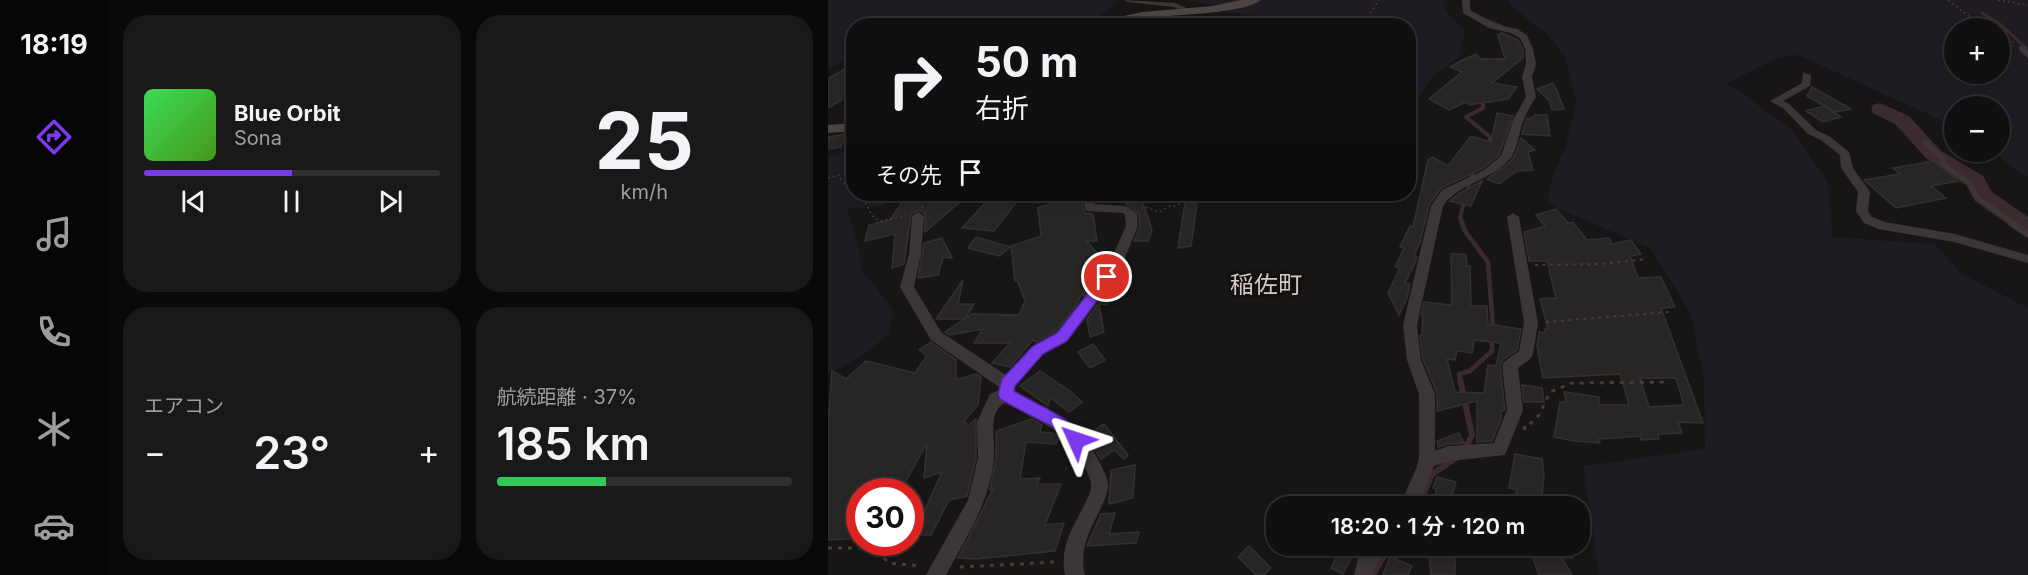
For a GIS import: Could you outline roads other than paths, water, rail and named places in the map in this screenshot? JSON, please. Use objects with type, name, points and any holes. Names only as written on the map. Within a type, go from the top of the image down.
[{"type":"street","points":[[1128,0],[1175,5],[1189,11]]},
{"type":"street","points":[[1142,18],[1256,0]]},
{"type":"street","points":[[1413,496],[1425,470],[1427,458],[1427,394],[1414,360],[1410,325],[1437,206],[1446,193],[1488,172],[1505,158],[1510,149],[1518,120],[1531,97],[1527,77],[1532,64],[1524,37],[1514,31],[1492,26],[1466,11],[1466,0]]},
{"type":"street","points":[[1806,75],[1807,84],[1775,101],[1786,106],[1812,132],[1825,138],[1845,154],[1847,168],[1864,192],[1862,211],[1868,220],[1882,226],[1955,238],[2028,259]]},
{"type":"street","points":[[828,129],[846,128]]},
{"type":"street","points":[[938,571],[976,502],[986,458],[985,422],[996,399],[1038,350],[1062,337],[1099,290],[1115,265],[1132,226],[1131,214],[1126,210],[1090,208],[1088,201]]},
{"type":"street","points":[[911,216],[915,254],[907,287],[936,336],[1006,389],[1067,429],[1086,452],[1095,471],[1100,482],[1099,491],[1079,532],[1073,568]]},
{"type":"street","points":[[1427,458],[1438,459],[1448,454],[1499,450],[1515,410],[1510,364],[1526,354],[1531,323],[1513,217]]},
{"type":"street","points":[[1364,575],[1366,562],[1371,556]]},
{"type":"lane","points":[[1925,142],[1942,157],[1943,164],[1970,184],[1977,197],[2028,234]]},
{"type":"waterway","points":[[1982,13],[2000,24],[2026,48]]},
{"type":"waterway","points":[[1483,19],[1503,27]]},
{"type":"waterway","points":[[1483,97],[1483,108],[1466,117],[1490,137],[1489,147]]},
{"type":"waterway","points":[[1880,109],[1902,120],[1933,154],[1975,181],[1983,196],[2028,228]]},
{"type":"waterway","points":[[1463,224],[1460,217],[1474,168]]},
{"type":"waterway","points":[[1462,223],[1465,231],[1488,262],[1493,328]]},
{"type":"waterway","points":[[1460,380],[1459,374],[1470,371],[1492,351],[1492,337]]},
{"type":"waterway","points":[[1460,379],[1472,435],[1465,449]]},
{"type":"waterway","points":[[1423,496],[1432,474],[1458,457]]},
{"type":"waterway","points":[[1373,575],[1384,556]]},
{"type":"district","name":"稲佐町","points":[[1266,285]]}]
